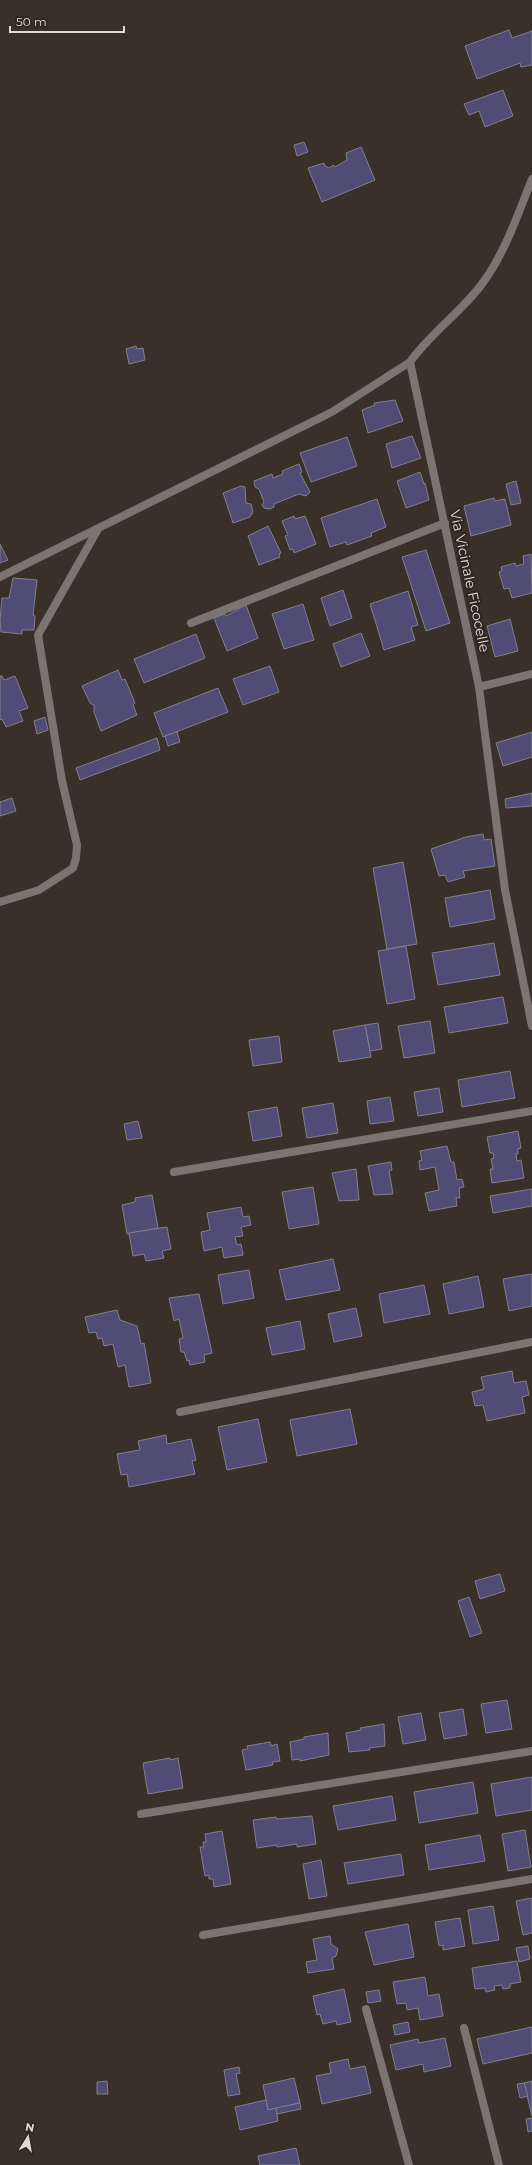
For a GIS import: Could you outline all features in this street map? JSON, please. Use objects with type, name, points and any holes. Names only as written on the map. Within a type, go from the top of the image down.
[{"type":"street","points":[[0,577],[332,412],[410,362],[419,350],[482,284],[498,259],[532,179]]},
{"type":"street","name":"Via Vicinale Ficocelle","points":[[410,362],[479,687],[505,890],[532,1026]]},
{"type":"street","points":[[191,623],[445,523]]},
{"type":"street","points":[[0,902],[39,890],[73,868],[76,858],[77,845],[62,781],[38,635],[98,529]]},
{"type":"street","points":[[479,687],[532,674]]},
{"type":"street","points":[[174,1172],[532,1112]]},
{"type":"street","points":[[180,1412],[532,1342]]},
{"type":"street","points":[[141,1814],[532,1751]]},
{"type":"street","points":[[203,1935],[532,1879]]},
{"type":"street","points":[[366,2009],[409,2165]]},
{"type":"street","points":[[464,2028],[499,2165]]},
{"type":"building","points":[[509,30],[512,38],[532,31],[532,65],[521,67],[520,63],[477,79],[465,46]]},
{"type":"building","points":[[503,90],[513,116],[485,127],[479,111],[469,115],[464,104]]},
{"type":"building","points":[[304,142],[308,152],[297,156],[294,145]]},
{"type":"building","points":[[361,147],[375,180],[322,202],[308,168],[324,163],[325,166],[329,168],[334,165],[335,167],[347,160],[346,153]]},
{"type":"building","points":[[136,346],[137,349],[143,348],[145,360],[129,364],[126,349]]},
{"type":"building","points":[[395,400],[403,421],[368,433],[362,410],[375,405],[374,403]]},
{"type":"building","points":[[412,436],[421,458],[392,468],[386,444]]},
{"type":"building","points":[[347,437],[357,466],[311,482],[300,453]]},
{"type":"building","points":[[299,464],[302,472],[300,473],[310,492],[306,496],[299,494],[274,504],[274,507],[270,509],[264,508],[262,505],[264,502],[259,489],[255,487],[254,481],[272,474],[273,478],[283,474],[282,471]]},
{"type":"building","points":[[420,472],[424,484],[425,483],[429,500],[406,508],[397,481]]},
{"type":"building","points":[[516,481],[521,503],[511,505],[506,484]]},
{"type":"building","points":[[241,486],[245,487],[246,503],[251,504],[253,512],[250,517],[233,523],[223,493]]},
{"type":"building","points":[[494,498],[495,501],[505,499],[511,525],[471,536],[464,506]]},
{"type":"building","points":[[377,499],[386,527],[371,533],[372,536],[347,545],[346,542],[330,547],[321,518]]},
{"type":"building","points":[[294,516],[295,519],[305,516],[316,544],[294,553],[293,549],[290,550],[285,536],[288,535],[282,521]]},
{"type":"building","points":[[268,526],[281,553],[279,554],[280,557],[259,565],[248,536]]},
{"type":"building","points":[[0,544],[8,560],[0,563]]},
{"type":"building","points":[[426,550],[450,623],[426,631],[402,557]]},
{"type":"building","points":[[531,554],[532,593],[512,598],[509,588],[504,589],[499,572],[502,571],[501,567],[515,563],[516,566],[524,564],[523,556]]},
{"type":"building","points":[[13,578],[37,580],[33,615],[35,616],[34,630],[22,630],[22,634],[1,632],[0,620],[2,598],[9,598]]},
{"type":"building","points":[[343,590],[352,618],[330,626],[321,598]]},
{"type":"building","points":[[408,591],[418,625],[411,627],[415,640],[384,650],[370,604]]},
{"type":"building","points":[[303,604],[314,640],[284,649],[272,614]]},
{"type":"building","points":[[246,605],[258,638],[227,651],[214,618],[225,614],[226,616]]},
{"type":"building","points":[[510,619],[518,651],[495,657],[487,626]]},
{"type":"building","points":[[361,633],[370,656],[341,667],[333,644]]},
{"type":"building","points":[[196,634],[205,658],[144,683],[134,659]]},
{"type":"building","points":[[270,666],[279,692],[243,705],[233,679]]},
{"type":"building","points":[[118,670],[122,680],[125,679],[135,703],[133,705],[137,715],[101,731],[94,712],[94,705],[90,703],[82,686]]},
{"type":"building","points":[[0,676],[2,676],[4,680],[15,676],[28,708],[19,711],[23,721],[6,727],[2,719],[0,720]]},
{"type":"building","points":[[218,688],[228,712],[163,737],[154,713]]},
{"type":"building","points":[[45,717],[48,730],[37,734],[34,721]]},
{"type":"building","points":[[176,732],[180,742],[168,746],[165,736]]},
{"type":"building","points":[[532,732],[532,757],[503,766],[496,743]]},
{"type":"building","points":[[157,738],[160,750],[80,780],[76,768]]},
{"type":"building","points":[[532,793],[532,806],[506,808],[505,799]]},
{"type":"building","points":[[12,798],[16,811],[0,816],[0,802]]},
{"type":"building","points":[[483,834],[484,840],[491,839],[495,866],[463,871],[465,877],[448,882],[445,875],[439,876],[431,849],[466,837]]},
{"type":"building","points":[[403,862],[417,944],[387,949],[373,868]]},
{"type":"building","points":[[490,890],[495,919],[450,927],[445,898]]},
{"type":"building","points":[[494,943],[500,975],[438,985],[432,953]]},
{"type":"building","points":[[406,946],[415,999],[387,1004],[378,951]]},
{"type":"building","points":[[503,997],[508,1023],[449,1033],[444,1007]]},
{"type":"building","points":[[430,1021],[435,1053],[404,1058],[398,1026]]},
{"type":"building","points":[[378,1023],[382,1049],[370,1051],[365,1025]]},
{"type":"building","points":[[365,1025],[371,1057],[339,1062],[333,1031]]},
{"type":"building","points":[[279,1036],[282,1062],[253,1066],[249,1040]]},
{"type":"building","points":[[510,1071],[515,1098],[462,1107],[458,1080]]},
{"type":"building","points":[[439,1088],[443,1112],[418,1116],[414,1092]]},
{"type":"building","points":[[390,1097],[394,1121],[370,1124],[367,1101]]},
{"type":"building","points":[[333,1103],[338,1133],[307,1138],[302,1108]]},
{"type":"building","points":[[277,1107],[282,1136],[253,1141],[248,1112]]},
{"type":"building","points":[[138,1121],[142,1138],[127,1140],[124,1124]]},
{"type":"building","points":[[518,1131],[521,1148],[518,1149],[518,1154],[516,1154],[517,1161],[521,1160],[524,1178],[492,1183],[490,1169],[493,1169],[491,1159],[494,1158],[493,1153],[490,1153],[487,1137]]},
{"type":"building","points":[[447,1146],[451,1162],[454,1162],[457,1180],[462,1179],[464,1187],[459,1188],[460,1198],[456,1198],[457,1206],[429,1211],[425,1193],[439,1190],[435,1167],[420,1170],[419,1161],[422,1160],[420,1151]]},
{"type":"building","points":[[391,1162],[392,1170],[389,1171],[393,1194],[374,1195],[368,1166]]},
{"type":"building","points":[[356,1169],[359,1200],[339,1201],[332,1173]]},
{"type":"building","points":[[313,1187],[319,1224],[289,1229],[282,1192]]},
{"type":"building","points":[[532,1189],[532,1206],[493,1213],[490,1196]]},
{"type":"building","points":[[152,1195],[158,1228],[127,1234],[122,1205],[135,1202],[135,1198]]},
{"type":"building","points":[[241,1207],[243,1217],[249,1216],[251,1225],[241,1227],[243,1236],[235,1237],[237,1245],[241,1244],[243,1255],[224,1258],[222,1247],[204,1251],[201,1232],[210,1230],[207,1213]]},
{"type":"building","points":[[167,1227],[171,1249],[162,1251],[164,1258],[146,1261],[144,1254],[133,1256],[129,1233]]},
{"type":"building","points":[[333,1259],[340,1290],[286,1300],[279,1270]]},
{"type":"building","points":[[249,1270],[254,1298],[223,1304],[218,1275]]},
{"type":"building","points":[[532,1274],[532,1306],[509,1311],[503,1279]]},
{"type":"building","points":[[478,1276],[484,1307],[449,1314],[443,1284]]},
{"type":"building","points":[[424,1285],[430,1314],[384,1323],[379,1294]]},
{"type":"building","points":[[199,1294],[212,1353],[204,1355],[205,1362],[190,1365],[184,1352],[181,1352],[179,1339],[183,1338],[179,1319],[174,1321],[169,1298]]},
{"type":"building","points":[[356,1308],[362,1336],[334,1342],[328,1314]]},
{"type":"building","points":[[117,1310],[120,1320],[137,1326],[141,1344],[144,1343],[151,1383],[129,1387],[125,1365],[118,1367],[113,1344],[104,1346],[102,1338],[98,1339],[96,1332],[89,1333],[85,1317]]},
{"type":"building","points":[[300,1321],[305,1349],[272,1355],[266,1328]]},
{"type":"building","points":[[512,1371],[514,1383],[526,1381],[529,1395],[522,1397],[525,1413],[487,1421],[483,1405],[475,1406],[472,1392],[484,1389],[481,1377]]},
{"type":"building","points":[[350,1409],[357,1444],[297,1456],[290,1420]]},
{"type":"building","points":[[258,1419],[267,1462],[227,1470],[218,1427]]},
{"type":"building","points":[[166,1435],[167,1444],[191,1439],[196,1460],[192,1461],[195,1474],[129,1487],[127,1474],[121,1475],[117,1454],[140,1450],[138,1441]]},
{"type":"building","points":[[500,1574],[505,1591],[480,1599],[475,1581]]},
{"type":"building","points":[[469,1597],[482,1633],[470,1637],[458,1601]]},
{"type":"building","points":[[507,1700],[512,1729],[486,1733],[481,1704]]},
{"type":"building","points":[[463,1709],[467,1735],[444,1739],[439,1713]]},
{"type":"building","points":[[421,1713],[426,1740],[403,1744],[398,1717]]},
{"type":"building","points":[[384,1724],[385,1746],[369,1748],[370,1750],[349,1752],[346,1733],[361,1730],[360,1728]]},
{"type":"building","points":[[328,1733],[329,1755],[300,1761],[300,1759],[292,1760],[290,1742],[304,1739],[304,1737]]},
{"type":"building","points":[[270,1742],[271,1746],[277,1744],[280,1761],[272,1762],[273,1765],[246,1770],[242,1750],[248,1749],[247,1746]]},
{"type":"building","points":[[170,1758],[170,1760],[178,1758],[183,1788],[148,1794],[143,1763]]},
{"type":"building","points":[[532,1777],[532,1810],[496,1816],[491,1784]]},
{"type":"building","points":[[473,1782],[478,1813],[419,1823],[414,1792]]},
{"type":"building","points":[[392,1796],[396,1820],[338,1830],[333,1806]]},
{"type":"building","points":[[312,1816],[316,1844],[297,1847],[297,1844],[257,1848],[253,1820],[276,1817],[277,1819]]},
{"type":"building","points":[[525,1830],[531,1867],[508,1871],[502,1834]]},
{"type":"building","points":[[222,1831],[231,1884],[214,1887],[213,1879],[209,1879],[209,1875],[205,1876],[200,1847],[204,1847],[203,1842],[206,1842],[205,1834]]},
{"type":"building","points":[[480,1835],[485,1861],[429,1870],[425,1845]]},
{"type":"building","points":[[401,1854],[404,1875],[348,1884],[344,1863]]},
{"type":"building","points":[[321,1860],[327,1896],[309,1899],[303,1864]]},
{"type":"building","points":[[532,1898],[532,1933],[523,1935],[516,1901]]},
{"type":"building","points":[[493,1906],[499,1940],[473,1944],[468,1910]]},
{"type":"building","points":[[460,1918],[465,1946],[443,1950],[443,1945],[439,1946],[435,1922]]},
{"type":"building","points":[[408,1924],[414,1957],[374,1965],[365,1932]]},
{"type":"building","points":[[330,1936],[331,1944],[338,1949],[336,1956],[332,1958],[334,1969],[308,1973],[306,1962],[317,1960],[313,1939]]},
{"type":"building","points":[[528,1946],[530,1959],[519,1962],[516,1948]]},
{"type":"building","points":[[517,1961],[521,1982],[510,1984],[510,1988],[503,1989],[502,1985],[494,1986],[495,1990],[486,1992],[485,1988],[475,1989],[472,1968]]},
{"type":"building","points":[[425,1977],[428,1996],[439,1994],[443,2016],[420,2020],[418,2008],[407,2010],[406,2003],[397,2004],[393,1982]]},
{"type":"building","points":[[344,1989],[351,2022],[337,2025],[336,2021],[323,2024],[320,2014],[317,2015],[313,1996]]},
{"type":"building","points":[[379,1990],[381,2001],[368,2003],[366,1992]]},
{"type":"building","points":[[408,2022],[410,2032],[395,2035],[393,2025]]},
{"type":"building","points":[[532,2027],[532,2053],[483,2064],[477,2039]]},
{"type":"building","points":[[445,2038],[451,2066],[424,2072],[423,2064],[396,2070],[390,2045],[418,2039],[419,2043]]},
{"type":"building","points":[[348,2059],[350,2069],[365,2066],[371,2093],[322,2104],[316,2076],[331,2073],[329,2063]]},
{"type":"building","points":[[239,2067],[240,2073],[236,2074],[240,2094],[228,2096],[224,2070]]},
{"type":"building","points":[[294,2078],[300,2103],[268,2110],[263,2085]]},
{"type":"building","points":[[107,2081],[108,2094],[97,2094],[97,2082]]},
{"type":"building","points":[[532,2081],[532,2116],[524,2083]]},
{"type":"building","points":[[524,2083],[528,2096],[520,2098],[517,2084]]},
{"type":"building","points":[[266,2100],[268,2110],[276,2108],[278,2121],[240,2130],[235,2107]]},
{"type":"building","points":[[300,2103],[301,2109],[277,2114],[276,2108]]},
{"type":"building","points":[[532,2118],[532,2131],[528,2132],[526,2119]]},
{"type":"building","points":[[296,2148],[300,2165],[260,2165],[258,2156]]}]
